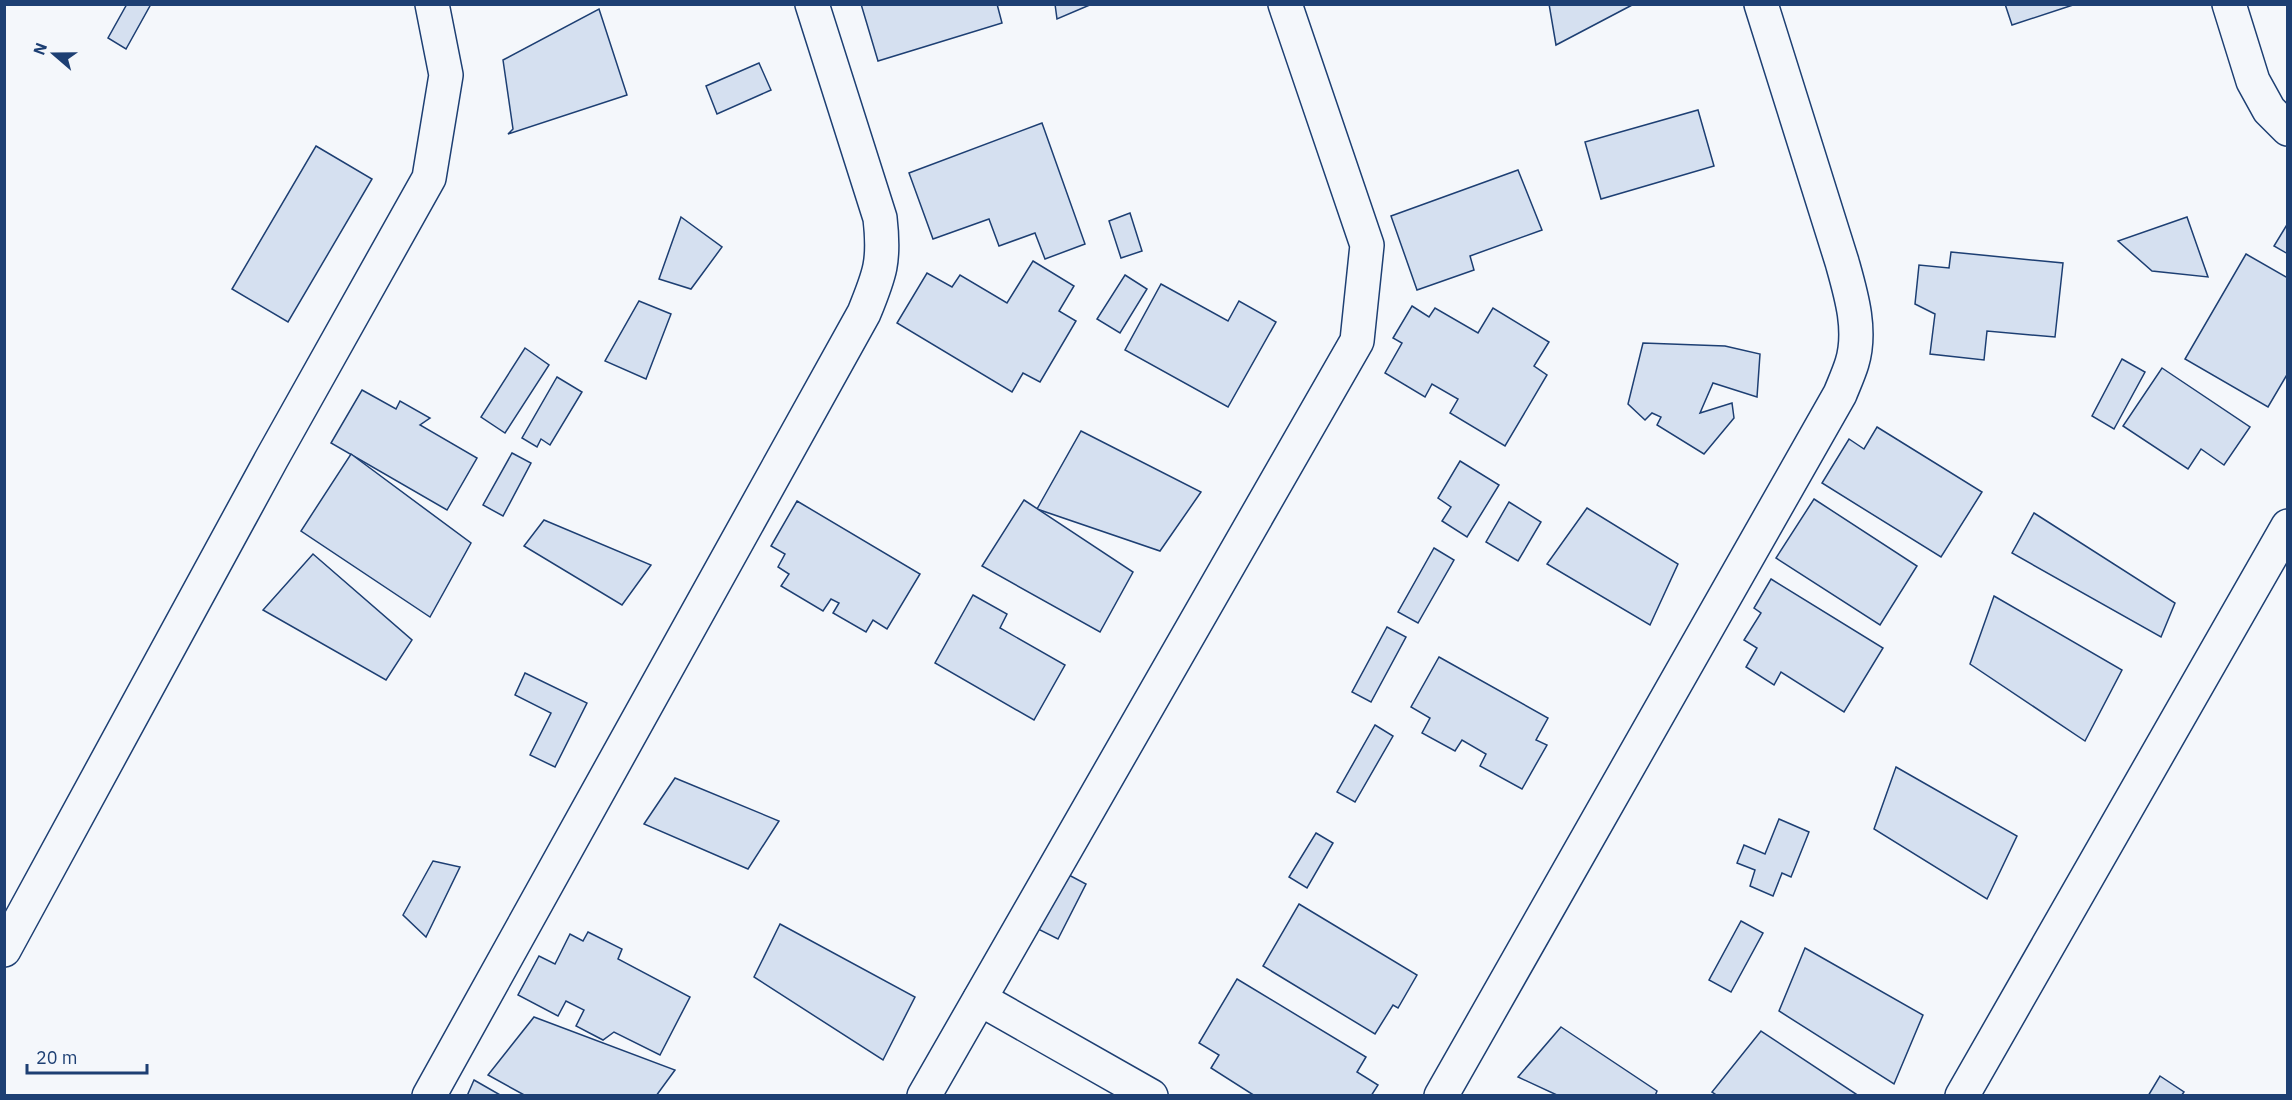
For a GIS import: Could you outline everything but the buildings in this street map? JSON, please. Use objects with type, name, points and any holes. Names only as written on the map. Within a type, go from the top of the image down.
[{"type":"street","points":[[4,950],[272,458],[429,178],[446,75],[432,4]]},
{"type":"street","points":[[429,1095],[864,313],[879,277],[884,247],[880,218],[812,4]]},
{"type":"street","points":[[924,1095],[1357,341],[1367,245],[1285,4]]},
{"type":"street","points":[[1441,1095],[1840,394],[1853,361],[1856,335],[1854,304],[1761,4]]},
{"type":"street","points":[[2229,4],[2253,81],[2269,110],[2288,129]]},
{"type":"street","points":[[1962,1095],[2288,526]]},
{"type":"street","points":[[980,999],[1151,1095]]}]
